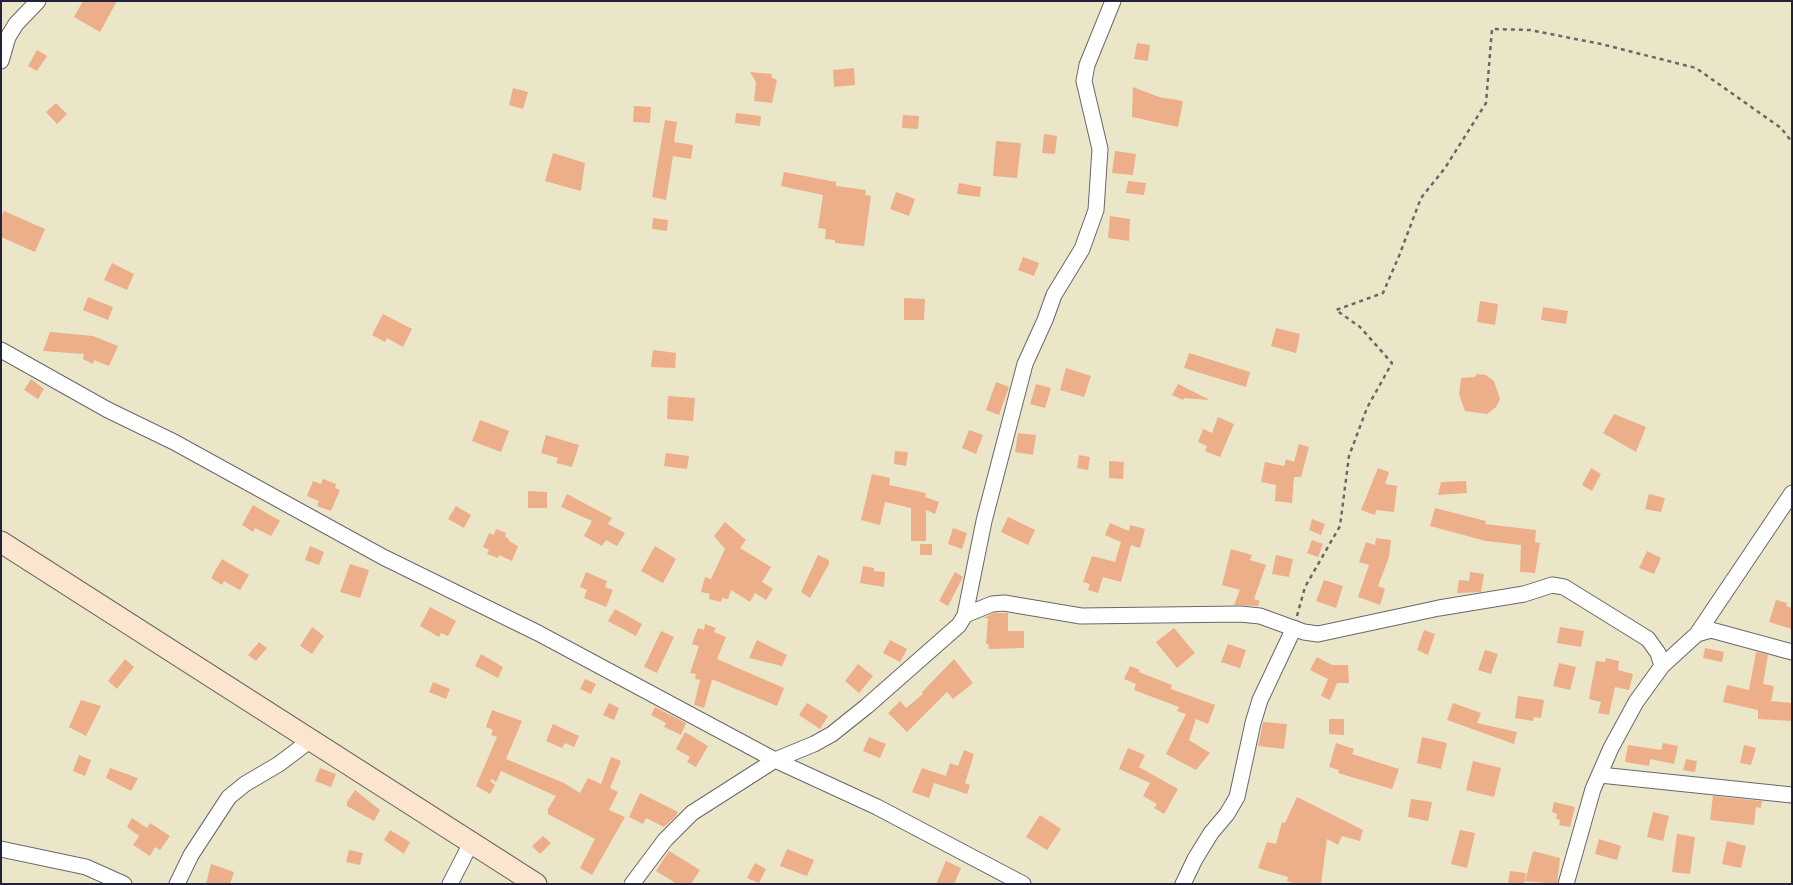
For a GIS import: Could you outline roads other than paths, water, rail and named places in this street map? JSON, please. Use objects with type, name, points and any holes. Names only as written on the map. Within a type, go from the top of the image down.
[{"type":"main road","points":[[1,542],[312,739],[536,884]]},
{"type":"street","points":[[1,61],[8,37],[16,24],[38,1]]},
{"type":"street","points":[[632,884],[665,840],[692,813],[775,760],[814,744],[839,729],[959,625],[965,615],[984,521],[1025,364],[1054,295],[1082,249],[1096,210],[1100,149],[1084,81],[1087,65],[1113,1]]},
{"type":"street","points":[[1,350],[108,410],[182,446],[383,557],[538,633],[775,760],[877,807],[1023,884]]},
{"type":"street","points":[[1566,884],[1600,775],[1611,748],[1636,702],[1662,666],[1697,634],[1792,493]]},
{"type":"street","points":[[965,615],[992,604],[1004,603],[1081,616],[1240,614],[1260,616],[1318,634],[1439,608],[1524,594],[1552,585],[1564,587],[1648,639],[1658,653],[1662,666]]},
{"type":"street","points":[[1183,884],[1194,859],[1237,797],[1253,723],[1260,700],[1294,628]]},
{"type":"street","points":[[1697,634],[1711,630],[1728,633],[1792,652]]},
{"type":"street","points":[[177,884],[191,855],[229,798],[245,784],[280,764],[312,739]]},
{"type":"street","points":[[1600,775],[1792,795]]},
{"type":"street","points":[[450,884],[472,843]]},
{"type":"street","points":[[1,849],[86,867],[124,884]]}]
